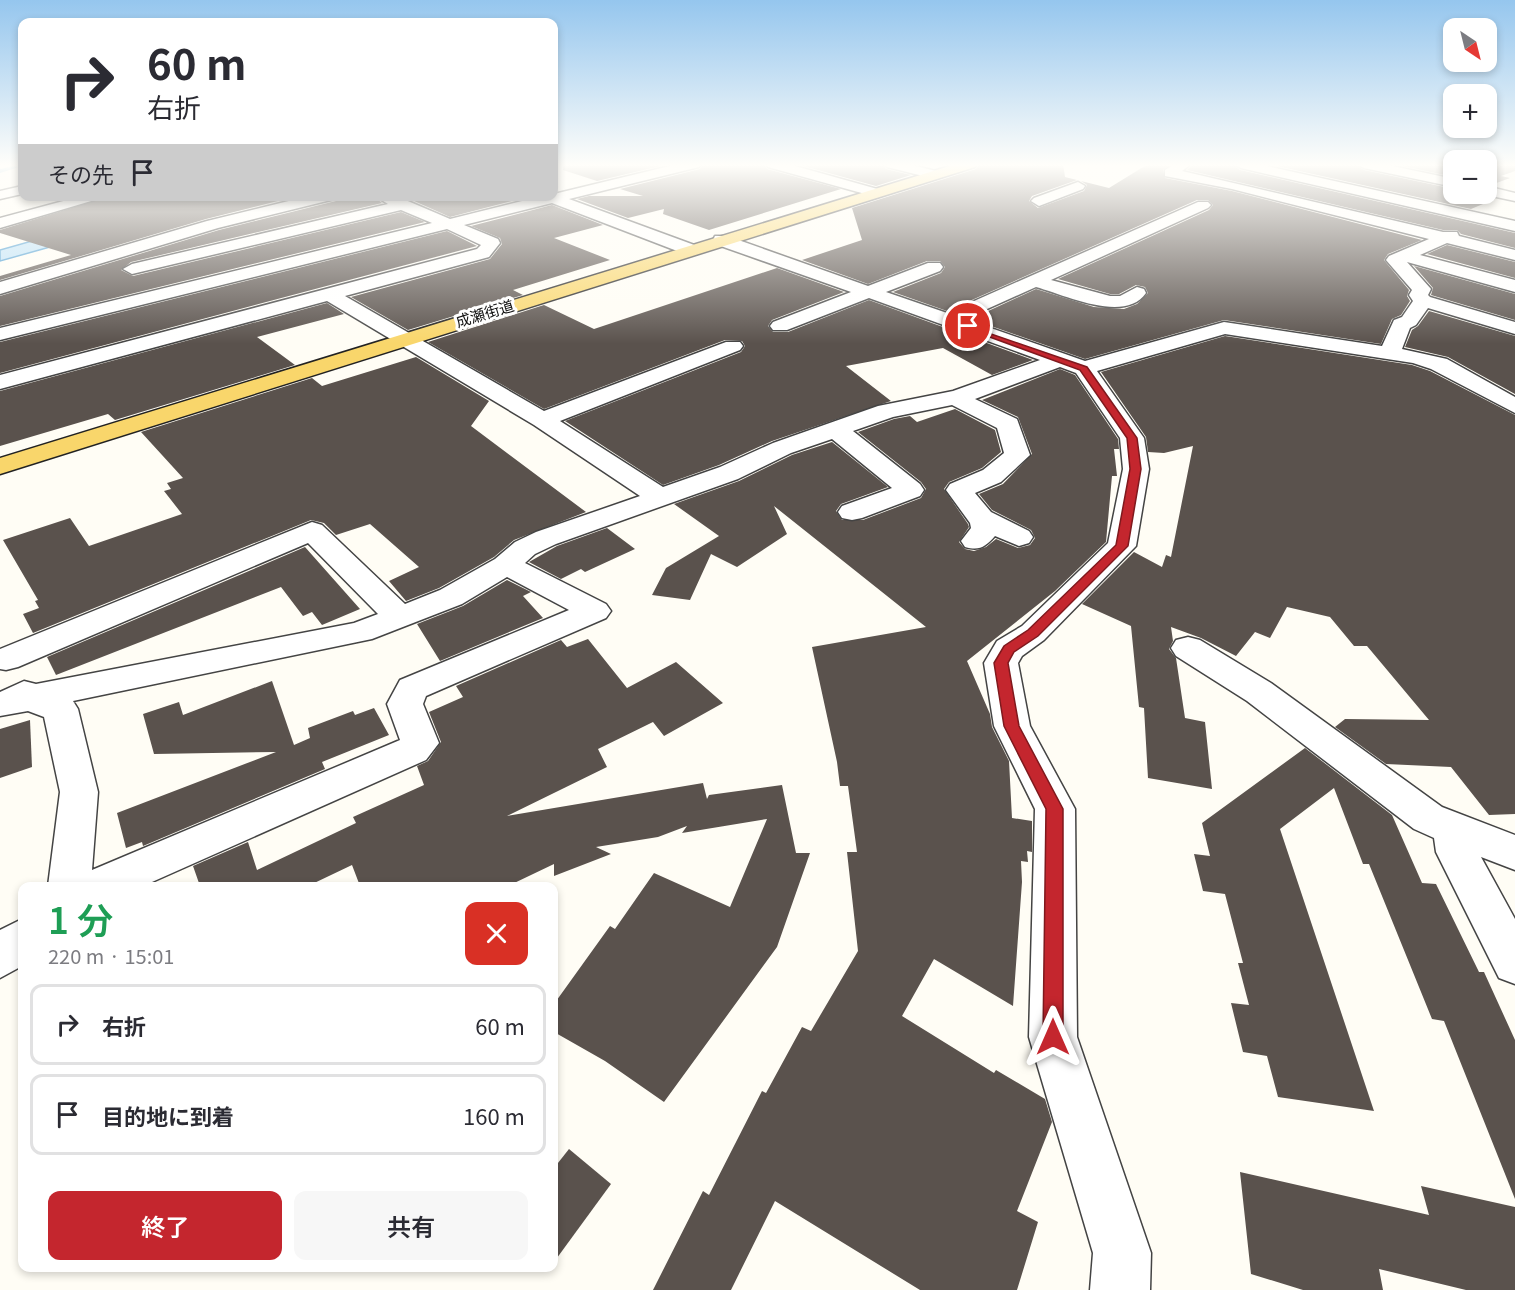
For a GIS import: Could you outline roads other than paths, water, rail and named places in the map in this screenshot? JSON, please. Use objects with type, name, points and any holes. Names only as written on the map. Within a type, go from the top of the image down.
[{"type":"main road","name":"成瀬街道","points":[[0,466],[773,224]]},
{"type":"street","points":[[0,288],[212,224]]},
{"type":"street","points":[[113,279],[327,224]]},
{"type":"street","points":[[0,334],[448,224]]},
{"type":"street","points":[[0,382],[483,253],[492,243],[449,224]]},
{"type":"street","points":[[621,224],[691,250]]},
{"type":"street","points":[[948,320],[1160,224]]},
{"type":"street","points":[[1380,224],[1439,240],[1515,255]]},
{"type":"street","points":[[1474,224],[1395,260],[1422,289],[1418,295],[1423,301],[1515,328]]},
{"type":"street","points":[[721,240],[1046,354],[1070,365],[1132,438],[1136,469],[1122,546],[1033,633],[1009,650],[1001,663],[1012,726],[1055,809],[1053,1037],[1122,1253],[1120,1290]]},
{"type":"street","points":[[1410,253],[1515,286]]},
{"type":"street","points":[[86,262],[113,279],[135,301],[177,334]]},
{"type":"street","points":[[780,326],[866,291],[934,267]]},
{"type":"street","points":[[1034,281],[1109,302],[1124,302],[1137,293]]},
{"type":"street","points":[[329,294],[542,420],[660,497]]},
{"type":"street","points":[[1390,351],[1401,324],[1409,321],[1423,301]]},
{"type":"street","points":[[13,701],[361,632],[452,597],[506,565],[525,548],[546,538],[729,473],[782,448],[886,411],[956,398],[1070,365],[1224,328],[1390,351],[1439,364],[1515,406]]},
{"type":"street","points":[[542,420],[733,346]]},
{"type":"street","points":[[956,398],[1008,424],[1017,455],[992,476],[959,490],[979,530],[1019,537]]},
{"type":"street","points":[[835,429],[911,490],[852,512]]},
{"type":"street","points":[[13,701],[3,654],[312,531],[400,618]]},
{"type":"street","points":[[109,882],[413,750],[421,742],[405,704],[412,688],[595,611],[506,565]]},
{"type":"street","points":[[1188,648],[1259,692],[1428,818],[1515,853]]},
{"type":"street","points":[[13,701],[60,710],[79,792],[69,882]]},
{"type":"street","points":[[1453,829],[1457,852],[1515,963]]},
{"type":"street","points":[[0,957],[18,942]]},
{"type":"water","points":[[92,224],[57,245],[0,261],[0,250]]}]
